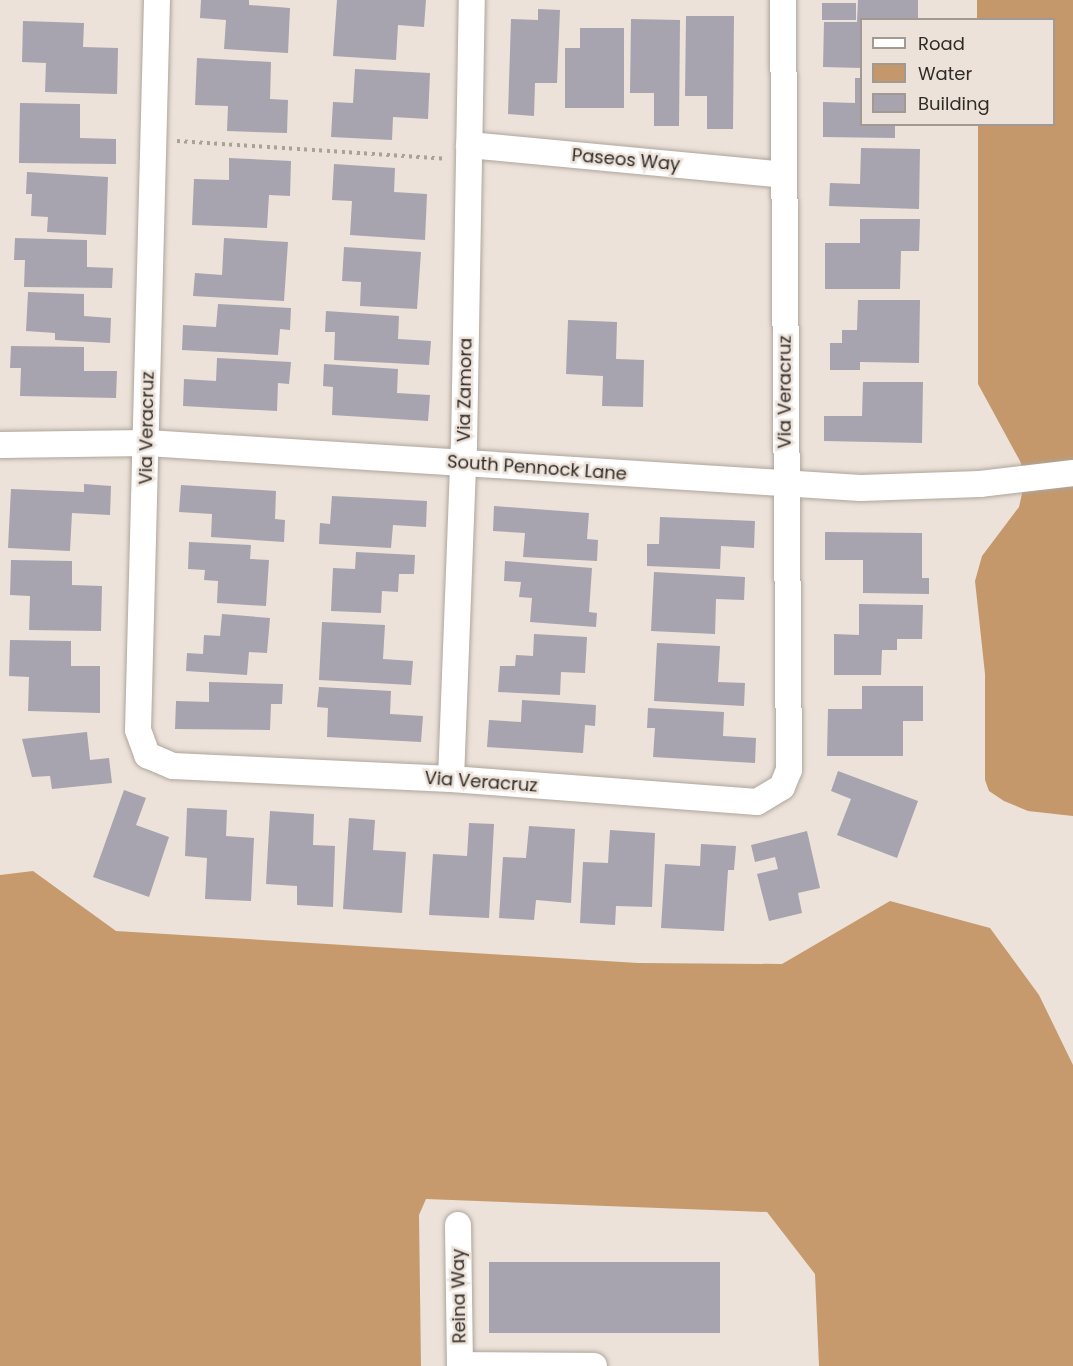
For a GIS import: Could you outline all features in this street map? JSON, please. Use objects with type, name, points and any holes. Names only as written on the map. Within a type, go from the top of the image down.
[{"type":"street","name":"Via Veracruz","points":[[157,0],[138,730],[147,755],[173,766],[451,779],[757,802],[782,787],[789,770],[783,0]]},
{"type":"street","name":"Via Zamora","points":[[451,779],[463,463],[472,0]]},
{"type":"street","name":"Paseos Way","points":[[469,145],[784,175]]},
{"type":"street","name":"South Pennock Lane","points":[[0,445],[147,442],[861,488],[980,484],[1073,473]]},
{"type":"street","name":"Reina Way","points":[[458,1225],[460,1365]]},
{"type":"street","points":[[460,1365],[594,1366]]},
{"type":"path","points":[[176,141],[446,159]]},
{"type":"shaded area","points":[[33,871],[116,931],[638,963],[782,964],[890,901],[990,928],[1039,995],[1073,1065],[1073,1366],[819,1366],[815,1274],[767,1212],[426,1199],[419,1215],[421,1366],[0,1366],[0,875]]},
{"type":"water","points":[[977,0],[1073,0],[1073,816],[1028,811],[1004,801],[989,791],[985,780],[985,674],[975,581],[982,556],[1019,507],[1023,489],[1021,463],[978,384],[978,126],[1055,126],[1055,18],[977,18]]},
{"type":"building","points":[[201,0],[249,0],[249,5],[290,8],[288,53],[224,49],[226,20],[200,18]]},
{"type":"building","points":[[337,0],[426,0],[424,27],[398,25],[396,60],[333,56]]},
{"type":"building","points":[[858,0],[918,0],[918,18],[860,18],[860,68],[823,67],[824,22],[857,22]]},
{"type":"building","points":[[822,3],[856,3],[856,20],[822,20]]},
{"type":"building","points":[[538,9],[560,10],[557,83],[535,83],[534,116],[508,114],[511,19],[538,20]]},
{"type":"building","points":[[686,16],[734,16],[733,129],[707,129],[707,96],[685,96]]},
{"type":"building","points":[[631,19],[680,20],[679,126],[654,126],[654,93],[630,93]]},
{"type":"building","points":[[23,21],[84,23],[83,47],[118,48],[117,94],[45,92],[46,63],[22,62]]},
{"type":"building","points":[[580,28],[624,28],[624,108],[565,108],[565,48],[580,48]]},
{"type":"building","points":[[197,58],[271,62],[270,99],[288,100],[287,133],[227,131],[228,106],[195,105]]},
{"type":"building","points":[[355,69],[430,73],[428,119],[393,117],[392,140],[331,137],[333,102],[353,103]]},
{"type":"building","points":[[855,78],[860,78],[860,126],[895,126],[895,138],[823,137],[823,102],[855,103]]},
{"type":"building","points":[[20,103],[80,104],[80,138],[116,139],[116,164],[19,163]]},
{"type":"building","points":[[861,148],[920,149],[919,209],[829,206],[830,183],[860,184]]},
{"type":"building","points":[[229,158],[291,161],[290,196],[269,195],[267,228],[192,225],[194,179],[229,180]]},
{"type":"building","points":[[334,164],[395,168],[394,192],[427,194],[425,240],[350,235],[352,201],[332,200]]},
{"type":"building","points":[[27,172],[108,177],[106,235],[47,232],[48,217],[31,216],[32,194],[26,194]]},
{"type":"building","points":[[860,219],[920,219],[919,251],[901,251],[900,289],[825,289],[825,243],[860,243]]},
{"type":"building","points":[[15,238],[87,240],[87,267],[113,268],[112,288],[24,287],[25,260],[14,260]]},
{"type":"building","points":[[224,238],[288,242],[284,301],[193,296],[195,273],[222,275]]},
{"type":"building","points":[[344,247],[421,252],[417,309],[360,306],[361,282],[342,281]]},
{"type":"building","points":[[28,292],[84,294],[84,316],[111,318],[110,343],[55,340],[55,333],[26,331]]},
{"type":"building","points":[[858,300],[920,300],[919,363],[860,362],[860,370],[830,370],[830,343],[842,343],[842,330],[857,330]]},
{"type":"building","points":[[218,304],[291,308],[290,330],[280,329],[278,355],[182,350],[183,325],[216,327]]},
{"type":"building","points":[[326,311],[399,316],[398,339],[431,341],[429,365],[334,360],[335,332],[325,332]]},
{"type":"building","points":[[568,320],[617,322],[616,359],[644,360],[643,407],[602,406],[603,376],[566,374]]},
{"type":"building","points":[[11,346],[84,347],[84,371],[117,371],[116,398],[20,396],[21,368],[10,368]]},
{"type":"building","points":[[217,358],[291,362],[289,384],[278,383],[277,411],[183,406],[184,379],[216,381]]},
{"type":"building","points":[[324,364],[398,369],[397,393],[430,395],[428,421],[332,415],[333,387],[323,386]]},
{"type":"building","points":[[863,382],[923,382],[922,443],[824,441],[824,416],[862,416]]},
{"type":"building","points":[[84,484],[111,486],[110,515],[72,513],[70,551],[8,548],[11,489],[84,492]]},
{"type":"building","points":[[181,485],[276,491],[275,519],[285,520],[284,542],[211,537],[212,514],[179,512]]},
{"type":"building","points":[[332,496],[427,501],[426,527],[393,525],[391,548],[319,544],[320,523],[330,524]]},
{"type":"building","points":[[494,506],[589,513],[587,539],[598,540],[597,561],[523,557],[525,533],[493,531]]},
{"type":"building","points":[[660,517],[755,521],[754,548],[721,546],[720,569],[647,566],[647,544],[659,544]]},
{"type":"building","points":[[825,532],[922,533],[922,578],[929,578],[929,594],[863,593],[863,560],[825,560]]},
{"type":"building","points":[[189,542],[251,545],[250,559],[269,560],[266,606],[217,603],[218,581],[204,580],[205,570],[188,569]]},
{"type":"building","points":[[356,552],[415,555],[414,574],[399,574],[398,592],[382,591],[381,613],[331,611],[333,568],[355,569]]},
{"type":"building","points":[[11,560],[72,561],[72,585],[102,586],[101,631],[29,630],[30,596],[10,595]]},
{"type":"building","points":[[505,561],[592,568],[589,612],[597,613],[596,627],[530,622],[532,598],[519,597],[521,582],[504,581]]},
{"type":"building","points":[[654,572],[745,577],[744,600],[716,599],[715,634],[651,631]]},
{"type":"building","points":[[859,604],[923,605],[922,639],[897,639],[897,650],[882,650],[881,675],[834,675],[834,634],[859,635]]},
{"type":"building","points":[[222,614],[270,618],[267,653],[249,652],[247,675],[186,671],[187,653],[203,654],[204,635],[220,636]]},
{"type":"building","points":[[322,622],[385,625],[383,659],[413,661],[411,685],[319,680]]},
{"type":"building","points":[[534,634],[587,637],[585,673],[561,672],[560,695],[498,692],[500,666],[515,666],[516,655],[533,656]]},
{"type":"building","points":[[10,640],[71,641],[71,666],[100,666],[100,713],[28,711],[29,677],[9,676]]},
{"type":"building","points":[[657,643],[720,646],[718,682],[745,683],[744,706],[654,701]]},
{"type":"building","points":[[209,682],[283,684],[282,704],[271,704],[270,730],[175,729],[176,701],[209,702]]},
{"type":"building","points":[[862,686],[923,686],[923,721],[903,721],[903,756],[827,756],[828,709],[862,709]]},
{"type":"building","points":[[319,687],[391,691],[390,714],[423,716],[421,742],[327,737],[328,708],[317,707]]},
{"type":"building","points":[[522,700],[596,705],[595,726],[585,725],[583,753],[487,747],[489,720],[521,722]]},
{"type":"building","points":[[648,708],[724,712],[723,736],[756,738],[755,763],[653,757],[655,728],[647,728]]},
{"type":"building","points":[[87,732],[90,760],[109,758],[112,783],[52,789],[50,776],[32,777],[22,739]]},
{"type":"building","points":[[838,771],[918,801],[897,858],[837,835],[851,799],[831,791]]},
{"type":"building","points":[[124,790],[146,798],[136,825],[169,837],[149,897],[93,877]]},
{"type":"building","points":[[187,808],[227,810],[226,836],[254,838],[251,901],[205,899],[207,858],[185,856]]},
{"type":"building","points":[[270,811],[314,814],[313,845],[335,846],[333,907],[297,905],[297,886],[266,884]]},
{"type":"building","points":[[349,818],[375,820],[373,850],[406,852],[402,913],[343,909]]},
{"type":"building","points":[[469,823],[494,824],[489,918],[429,915],[433,854],[467,856]]},
{"type":"building","points":[[529,826],[575,829],[571,903],[536,900],[534,920],[499,918],[503,857],[526,858]]},
{"type":"building","points":[[610,830],[655,833],[652,907],[616,906],[615,925],[580,923],[583,862],[608,863]]},
{"type":"building","points":[[807,831],[820,888],[798,893],[802,913],[769,921],[757,874],[778,869],[775,857],[755,862],[751,845]]},
{"type":"building","points":[[701,844],[736,846],[734,870],[728,870],[724,931],[661,928],[665,864],[700,866]]},
{"type":"building","points":[[489,1262],[720,1262],[720,1333],[489,1333]]}]
